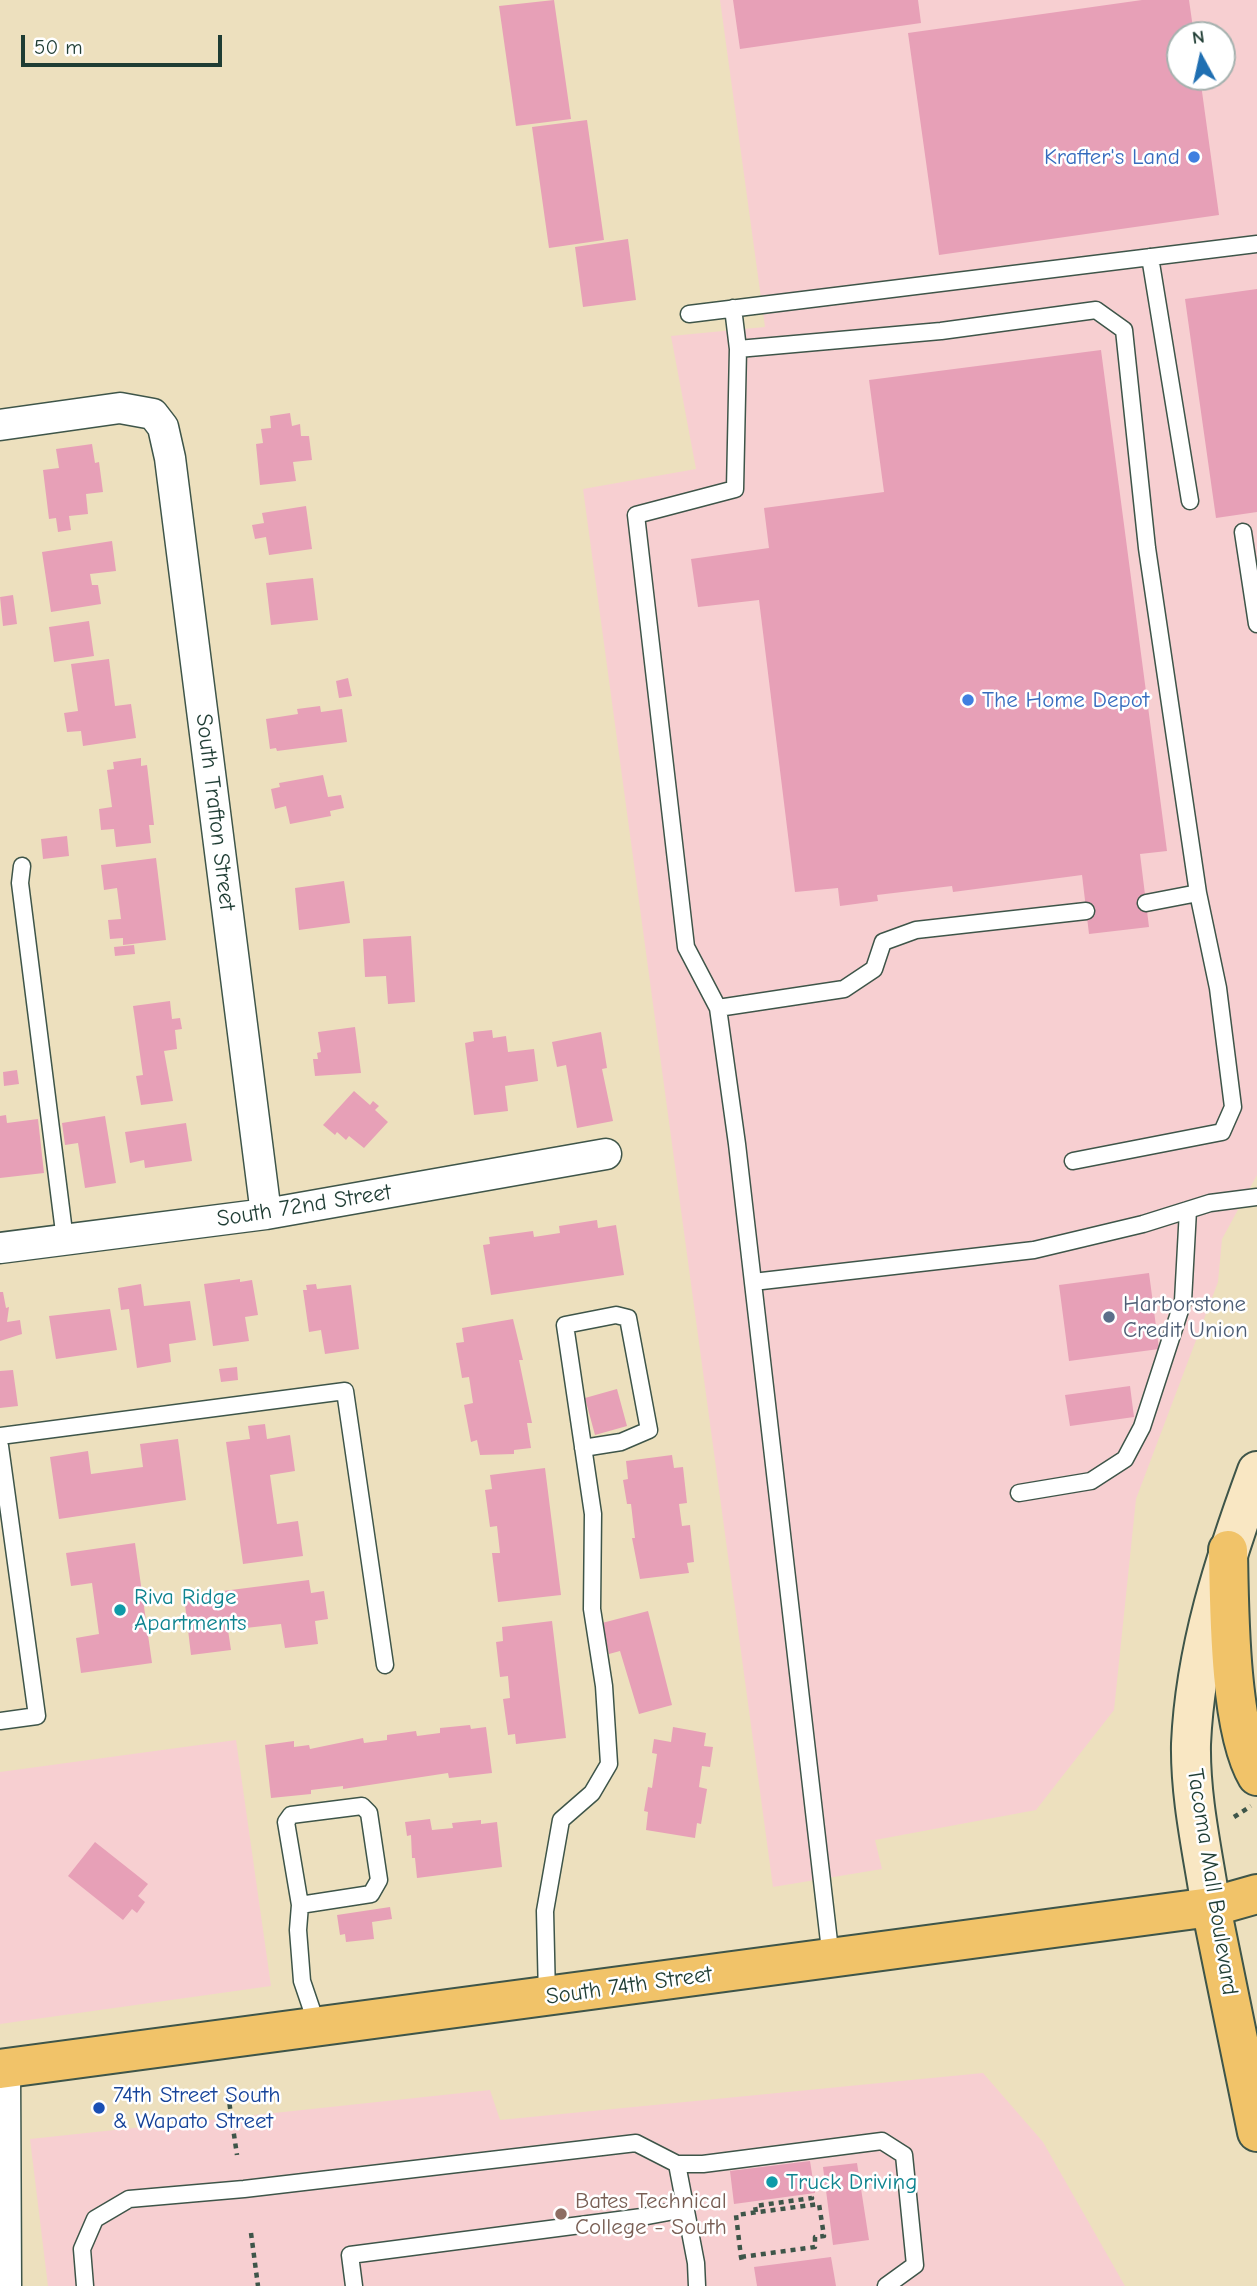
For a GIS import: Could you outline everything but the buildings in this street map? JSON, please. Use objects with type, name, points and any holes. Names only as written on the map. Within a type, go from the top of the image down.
[{"type":"main road","name":"Tacoma Mall Boulevard","points":[[1257,1471],[1228,1550],[1202,1661],[1191,1744],[1192,1778],[1211,1907],[1257,2132]]},
{"type":"main road","points":[[1228,1550],[1229,1614],[1239,1717],[1245,1749],[1257,1776]]},
{"type":"main road","name":"South 74th Street","points":[[2,2069],[1211,1907],[1257,1894]]},
{"type":"street","name":"South Trafton Street","points":[[0,425],[120,408],[153,414],[163,427],[170,458],[267,1213]]},
{"type":"street","name":"South 72nd Street","points":[[0,1248],[267,1213],[606,1154]]},
{"type":"street","points":[[2,2069],[6,2286]]},
{"type":"lane","points":[[689,314],[1257,244]]},
{"type":"lane","points":[[1150,257],[1190,501]]},
{"type":"lane","points":[[733,308],[738,349],[735,489],[636,515],[686,947],[718,1008],[753,1282],[831,1959]]},
{"type":"lane","points":[[738,349],[941,331],[1096,310],[1124,330],[1147,548],[1198,893],[1218,988],[1233,1107],[1222,1132],[1073,1161]]},
{"type":"lane","points":[[1243,532],[1257,624]]},
{"type":"lane","points":[[22,866],[22,896],[65,1240]]},
{"type":"lane","points":[[1146,903],[1198,893]]},
{"type":"lane","points":[[718,1008],[844,989],[874,969],[883,942],[916,930],[1086,911]]},
{"type":"lane","points":[[753,1282],[1023,1252],[1143,1224],[1210,1203],[1257,1197]]},
{"type":"lane","points":[[1019,1493],[1091,1481],[1125,1459],[1143,1427],[1183,1301],[1188,1210]]},
{"type":"lane","points":[[547,1997],[545,1911],[562,1820],[592,1793],[609,1764],[604,1686],[592,1609],[593,1514],[583,1448],[565,1325],[615,1315],[628,1318],[649,1430],[621,1442],[583,1448]]},
{"type":"lane","points":[[0,1436],[345,1391],[385,1665]]},
{"type":"lane","points":[[0,1446],[37,1716],[0,1721]]},
{"type":"lane","points":[[300,1905],[371,1894],[379,1880],[369,1813],[362,1806],[291,1815],[286,1822],[300,1905],[298,1930],[302,1981],[318,2028]]},
{"type":"lane","points":[[85,2286],[82,2249],[95,2219],[129,2199],[244,2189],[636,2143],[677,2164],[703,2164],[882,2141],[904,2155],[915,2265],[886,2286]]},
{"type":"lane","points":[[677,2164],[696,2263],[697,2286]]},
{"type":"lane","points":[[354,2286],[349,2255],[642,2217],[685,2208]]},
{"type":"path","points":[[1234,1817],[1257,1802]]},
{"type":"path","points":[[228,2094],[237,2155]]},
{"type":"path","points":[[756,2212],[755,2206],[812,2198],[811,2194]]},
{"type":"path","points":[[819,2204],[824,2236],[815,2237],[815,2247],[741,2259],[736,2215],[756,2212],[819,2204]]},
{"type":"path","points":[[251,2232],[258,2286]]},
{"type":"shaded area","points":[[720,0],[1257,0],[1257,1175],[1222,1239],[1218,1282],[1136,1499],[1114,1710],[1036,1810],[875,1840],[882,1869],[773,1887],[583,489],[696,469],[671,336],[765,327]]},
{"type":"shaded area","points":[[236,1740],[271,1986],[0,2024],[0,1772]]},
{"type":"shaded area","name":"Bates Technical College - South","points":[[983,2073],[1043,2142],[1125,2286],[48,2286],[30,2139],[490,2090],[500,2120]]},
{"type":"place","name":"Krafter's Land","points":[[1194,157]]},
{"type":"place","name":"The Home Depot","points":[[968,700]]},
{"type":"place","name":"Harborstone Credit Union","points":[[1109,1317]]},
{"type":"place","name":"Riva Ridge Apartments","points":[[120,1610]]},
{"type":"place","name":"74th Street South & Wapato Street","points":[[99,2108]]},
{"type":"place","name":"Truck Driving","points":[[772,2182]]},
{"type":"place","name":"Bates Technical College - South","points":[[561,2214]]}]
